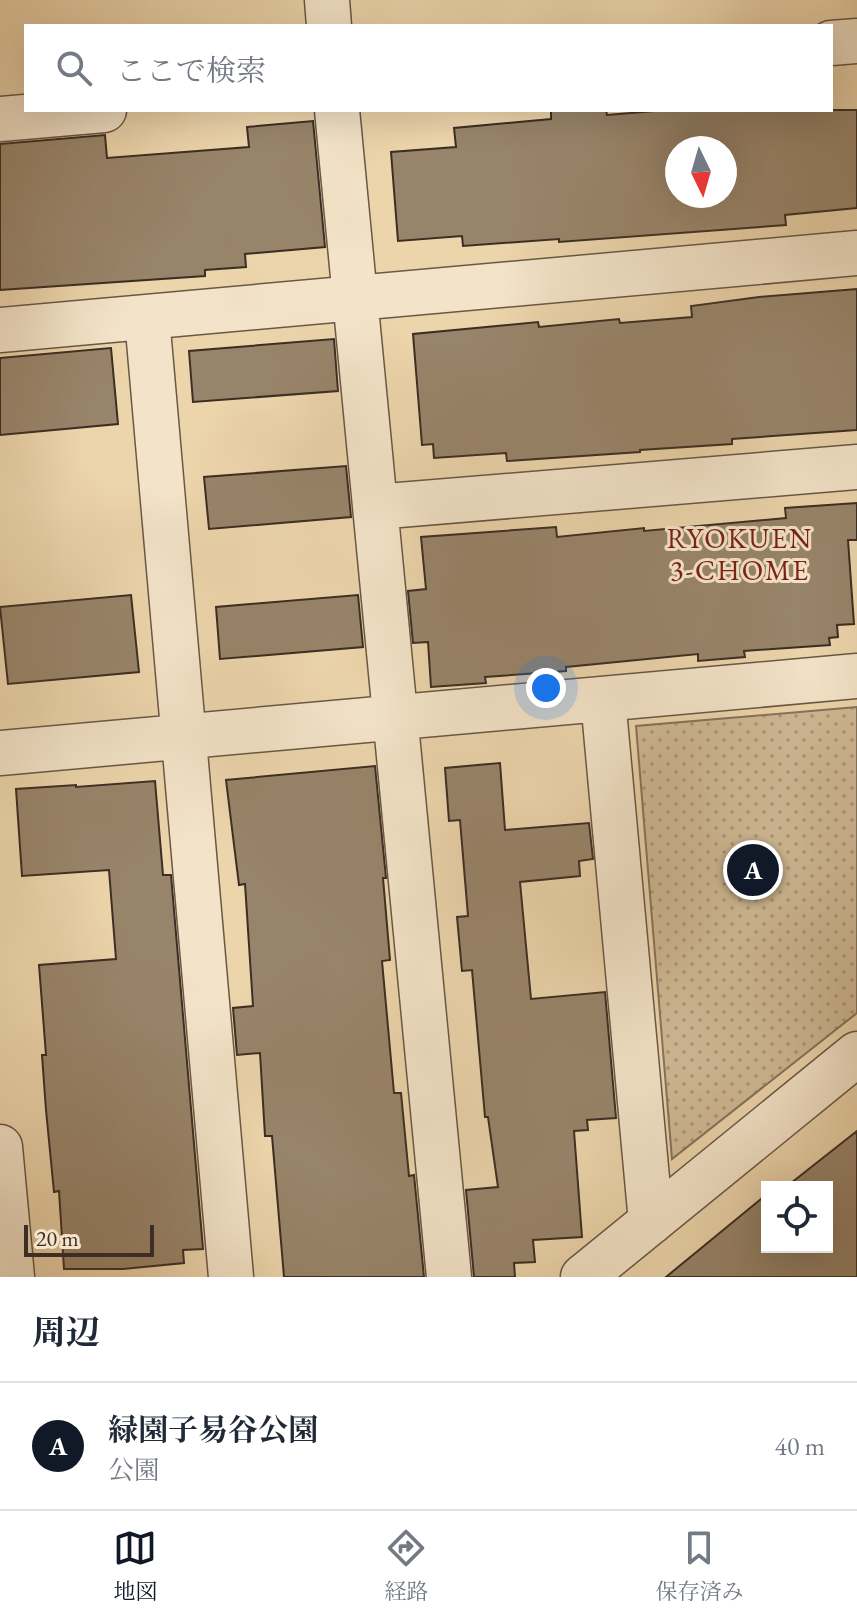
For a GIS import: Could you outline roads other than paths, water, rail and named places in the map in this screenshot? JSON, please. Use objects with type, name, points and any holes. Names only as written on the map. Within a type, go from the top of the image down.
[{"type":"street","points":[[327,0],[329,24]]},
{"type":"street","points":[[833,43],[857,41]]},
{"type":"street","points":[[0,119],[81,112]]},
{"type":"street","points":[[337,112],[449,1277]]},
{"type":"street","points":[[0,330],[857,253]]},
{"type":"street","points":[[147,318],[231,1277]]},
{"type":"street","points":[[375,507],[857,467]]},
{"type":"street","points":[[0,753],[857,676]]},
{"type":"street","points":[[603,699],[651,1222]]},
{"type":"street","points":[[583,1277],[857,1054]]},
{"type":"street","points":[[1,1169],[12,1277]]},
{"type":"place","name":"緑園子易谷公園","points":[[753,870]]},
{"type":"district","name":"RYOKUEN 3-CHOME","points":[[740,554]]}]
